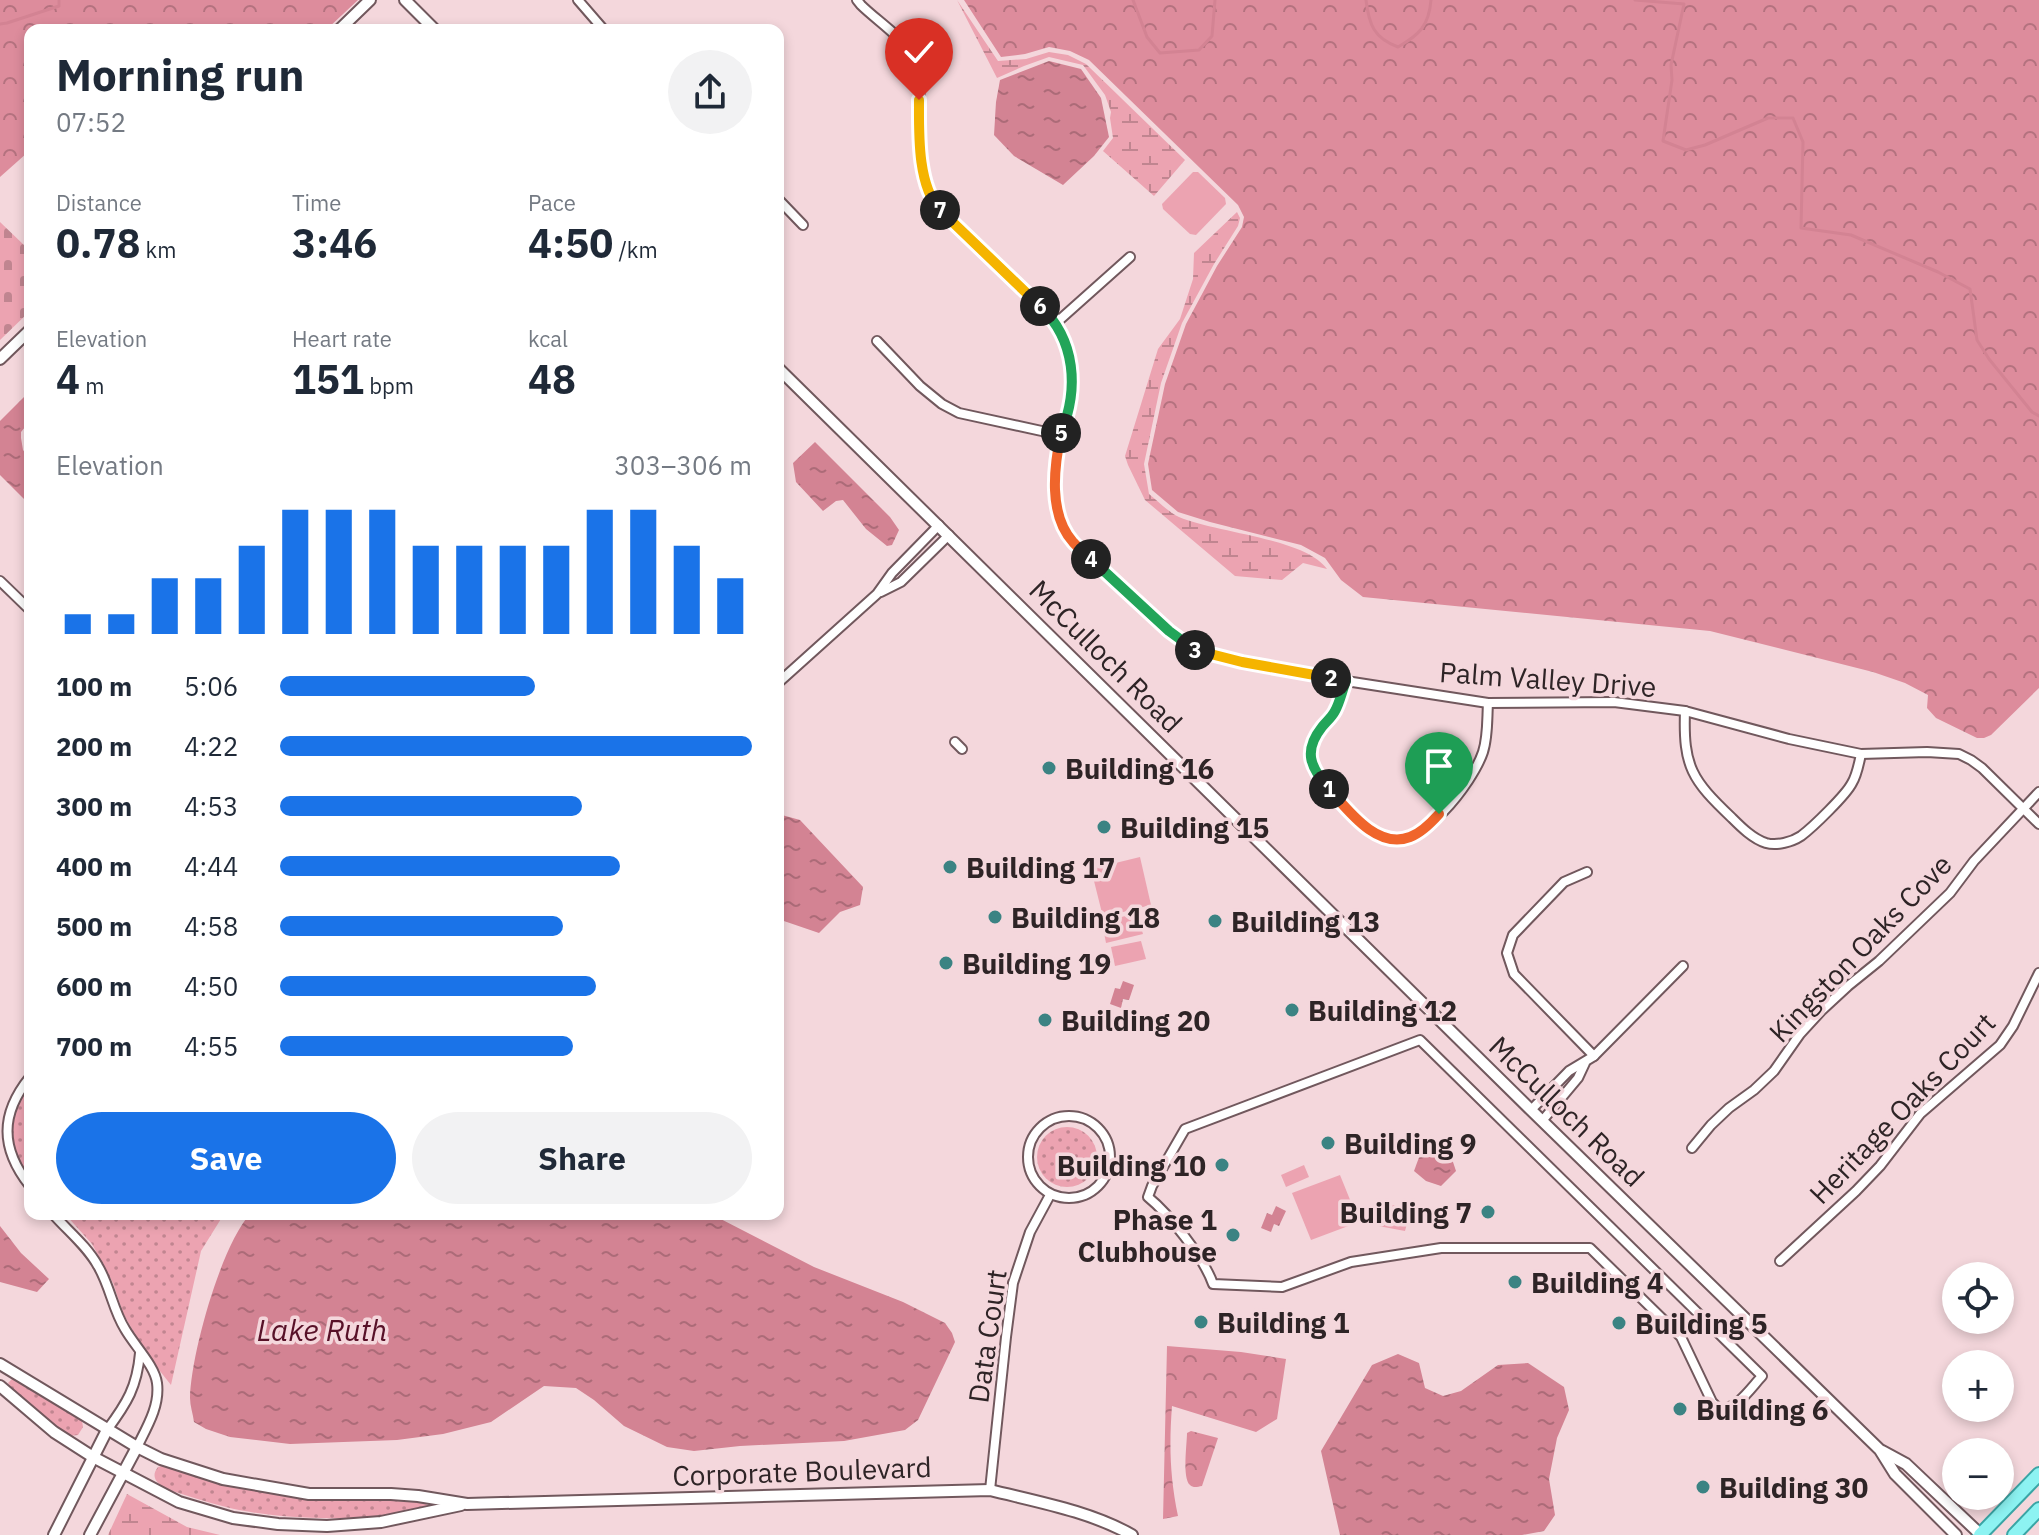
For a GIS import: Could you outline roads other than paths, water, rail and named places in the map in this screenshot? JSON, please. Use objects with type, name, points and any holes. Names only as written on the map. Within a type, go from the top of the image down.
[{"type":"main road","points":[[1980,1535],[2039,1474]]},
{"type":"main road","points":[[2014,1535],[2039,1509]]},
{"type":"street","points":[[345,24],[370,0]]},
{"type":"street","points":[[405,0],[429,24]]},
{"type":"street","points":[[578,0],[599,24]]},
{"type":"street","name":"Palm Valley Drive","points":[[857,0],[910,50],[917,64],[922,81],[919,100],[922,164],[936,206],[1056,323],[1067,347],[1072,368],[1072,394],[1060,435],[1054,495],[1067,534],[1169,631],[1196,651],[1346,681],[1488,703],[1614,702],[1685,711],[1789,739],[1861,754],[1959,754],[1982,768],[2039,824]]},
{"type":"street","points":[[784,205],[803,225]]},
{"type":"street","points":[[1056,323],[1130,257]]},
{"type":"street","points":[[0,359],[24,336]]},
{"type":"street","points":[[877,341],[920,386],[959,413],[1060,435]]},
{"type":"street","name":"McCulloch Road","points":[[784,374],[1880,1450],[1895,1474],[1956,1535]]},
{"type":"street","points":[[784,677],[877,594],[892,573],[939,525]]},
{"type":"street","points":[[877,594],[901,582],[949,535]]},
{"type":"street","points":[[0,581],[24,604]]},
{"type":"street","points":[[1346,681],[1335,712],[1311,746],[1311,762],[1319,778],[1357,819],[1382,838],[1392,840],[1405,839],[1419,832],[1451,802],[1469,779],[1485,743],[1488,703]]},
{"type":"street","points":[[1685,711],[1684,738],[1697,783],[1734,820],[1767,844],[1791,841],[1802,835],[1838,801],[1853,782],[1861,754]]},
{"type":"street","name":"Kingston Oaks Cove","points":[[1692,1148],[1720,1116],[1774,1071],[1800,1034],[1822,1010],[1950,893],[1974,861],[2039,792]]},
{"type":"street","points":[[1587,872],[1564,882],[1513,935],[1507,953],[1514,974],[1594,1056]]},
{"type":"street","points":[[1531,1110],[1569,1071],[1594,1056],[1683,966]]},
{"type":"street","name":"Heritage Oaks Court","points":[[1780,1261],[1880,1166],[1920,1114],[2000,1045],[2039,973]]},
{"type":"street","points":[[1420,1040],[1762,1376],[1736,1404],[1720,1410],[1712,1402],[1681,1337],[1590,1248],[1441,1248],[1351,1262],[1282,1287],[1213,1284],[1208,1270],[1161,1208],[1148,1197],[1152,1186],[1185,1129],[1420,1040]]},
{"type":"street","points":[[1542,1121],[1578,1078],[1585,1062]]},
{"type":"street","points":[[24,1083],[9,1103],[4,1139],[8,1155],[24,1179]]},
{"type":"street","points":[[1557,1083],[1566,1092]]},
{"type":"street","points":[[1057,1117],[1084,1119],[1098,1128],[1107,1140],[1110,1154],[1105,1179],[1092,1192],[1078,1198],[1064,1199],[1050,1195],[1031,1176],[1027,1162],[1028,1147],[1034,1134],[1057,1117]]},
{"type":"street","name":"Data Court","points":[[990,1490],[1013,1283],[1030,1232],[1050,1195]]},
{"type":"street","points":[[59,1220],[100,1267],[123,1326],[157,1379],[158,1399],[137,1447],[90,1535]]},
{"type":"street","points":[[54,1535],[107,1430],[126,1404],[138,1376],[140,1352]]},
{"type":"street","name":"Corporate Boulevard","points":[[0,1364],[137,1447],[161,1459],[223,1479],[309,1494],[391,1494],[467,1504]]},
{"type":"street","name":"Corporate Boulevard","points":[[0,1386],[54,1432],[93,1457],[179,1502],[233,1518],[278,1524],[327,1526],[381,1522],[467,1504],[990,1490],[1066,1509],[1132,1535]]},
{"type":"street","name":"McCulloch Road","points":[[1880,1450],[1906,1464],[1980,1535]]},
{"type":"water","points":[[1049,61],[1081,69],[1101,98],[1109,137],[1063,185],[1014,156],[994,135],[1000,80]]},
{"type":"water","points":[[24,397],[21,438],[24,499],[0,475],[0,421]]},
{"type":"water","points":[[815,442],[890,517],[899,530],[892,545],[887,546],[866,529],[843,500],[836,501],[823,511],[796,482],[793,463]]},
{"type":"water","points":[[784,816],[800,820],[863,887],[860,905],[840,912],[819,933],[784,921]]},
{"type":"water","points":[[1123,981],[1134,985],[1129,1000],[1123,999],[1121,1008],[1110,1004],[1115,988],[1120,989]]},
{"type":"water","points":[[1440,1149],[1452,1159],[1456,1171],[1441,1186],[1426,1181],[1414,1171],[1421,1152]]},
{"type":"water","points":[[1276,1206],[1286,1211],[1279,1226],[1274,1224],[1271,1232],[1261,1228],[1267,1213],[1272,1215]]},
{"type":"water","name":"Lake Ruth","points":[[246,1220],[723,1220],[814,1267],[903,1302],[945,1323],[955,1342],[918,1420],[905,1430],[844,1441],[694,1451],[667,1447],[624,1426],[576,1388],[544,1386],[491,1422],[443,1434],[397,1440],[290,1444],[230,1437],[194,1422],[190,1401],[202,1329],[219,1275]]},
{"type":"water","points":[[0,1226],[21,1253],[49,1279],[37,1292],[0,1282]]},
{"type":"water","points":[[1398,1354],[1419,1363],[1425,1388],[1443,1396],[1461,1391],[1498,1365],[1528,1363],[1564,1387],[1569,1410],[1557,1438],[1549,1479],[1555,1515],[1544,1531],[1522,1535],[1340,1535],[1321,1451],[1372,1365]]},
{"type":"waterway","points":[[0,24],[59,6],[59,0]]},
{"type":"waterway","points":[[1133,0],[1147,37],[1160,53],[1199,50],[1212,36],[1215,0]]},
{"type":"waterway","points":[[1366,0],[1374,30],[1398,47],[1422,29],[1431,0]]},
{"type":"waterway","points":[[1635,0],[1684,4],[1671,65],[1672,80],[1663,141],[1686,150],[1768,118],[1793,118],[1803,142],[1801,228],[1851,235],[1970,289],[1977,340],[2032,412],[2039,416]]},
{"type":"place","name":"Building 16","points":[[1049,768]]},
{"type":"place","name":"Building 15","points":[[1104,827]]},
{"type":"place","name":"Building 17","points":[[950,867]]},
{"type":"place","name":"Building 18","points":[[995,917]]},
{"type":"place","name":"Building 13","points":[[1215,921]]},
{"type":"place","name":"Building 19","points":[[946,963]]},
{"type":"place","name":"Building 12","points":[[1292,1010]]},
{"type":"place","name":"Building 20","points":[[1045,1020]]},
{"type":"place","name":"Building 9","points":[[1328,1143]]},
{"type":"place","name":"Building 10","points":[[1222,1165]]},
{"type":"place","name":"Building 7","points":[[1488,1212]]},
{"type":"place","name":"Phase 1 Clubhouse","points":[[1233,1235]]},
{"type":"place","name":"Building 4","points":[[1515,1282]]},
{"type":"place","name":"Building 1","points":[[1201,1322]]},
{"type":"place","name":"Building 5","points":[[1619,1323]]},
{"type":"place","name":"Building 6","points":[[1680,1409]]},
{"type":"place","name":"Building 30","points":[[1703,1487]]}]
